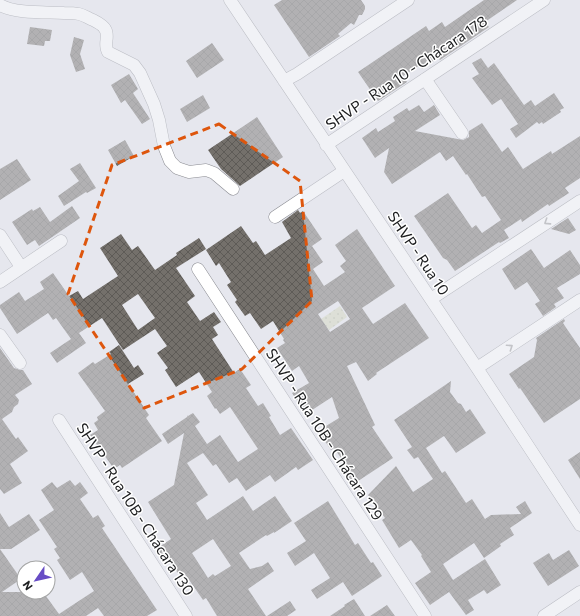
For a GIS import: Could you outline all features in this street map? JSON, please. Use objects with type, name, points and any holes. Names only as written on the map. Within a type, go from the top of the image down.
[{"type":"street","name":"SHVP - Rua 10","points":[[230,0],[477,368],[576,509],[580,525]]},
{"type":"street","points":[[284,81],[297,74],[408,0]]},
{"type":"street","name":"SHVP - Rua 10 - Chácara 178","points":[[326,145],[544,0]]},
{"type":"street","points":[[0,5],[4,8],[17,10],[78,14],[95,21],[103,27],[107,34],[105,43],[108,52],[134,65],[140,73],[154,104],[164,146],[170,161],[177,168],[189,172],[206,170],[214,173],[233,189]]},
{"type":"street","points":[[425,79],[462,133]]},
{"type":"street","points":[[275,217],[344,171]]},
{"type":"street","points":[[431,299],[580,200]]},
{"type":"street","points":[[0,235],[21,267]]},
{"type":"street","points":[[0,282],[61,241]]},
{"type":"street","name":"SHVP - Rua 10B - Chácara 129","points":[[198,270],[425,616]]},
{"type":"street","points":[[477,368],[580,300]]},
{"type":"street","points":[[0,335],[20,363]]},
{"type":"street","name":"SHVP - Rua 10B - Chácara 130","points":[[59,420],[186,616]]},
{"type":"street","points":[[544,616],[580,592]]},
{"type":"highlighted area","points":[[219,124],[300,181],[312,301],[242,369],[144,408],[68,294],[112,165]]},
{"type":"green space","points":[[340,306],[347,317],[329,330],[321,319]]},
{"type":"building","points":[[282,0],[361,0],[365,6],[365,9],[362,15],[359,15],[354,25],[351,23],[338,34],[340,36],[309,57],[274,5]]},
{"type":"building","points":[[484,0],[517,0],[485,22],[489,27],[440,60],[438,58],[422,69],[420,65],[403,76],[407,82],[378,101],[358,72],[426,26],[429,31],[442,22],[445,27]]},
{"type":"building","points":[[30,27],[52,30],[50,41],[45,41],[44,46],[27,44]]},
{"type":"building","points":[[74,37],[84,40],[80,54],[85,69],[76,72],[70,55]]},
{"type":"building","points":[[212,43],[224,60],[197,78],[186,61]]},
{"type":"building","points":[[481,58],[488,68],[494,63],[524,105],[531,100],[535,106],[554,93],[564,108],[560,110],[561,112],[543,124],[542,122],[539,124],[537,122],[516,138],[510,129],[518,124],[501,99],[492,105],[472,78],[479,74],[472,63]]},
{"type":"building","points":[[129,74],[138,89],[133,93],[150,119],[142,124],[125,100],[121,103],[111,85]]},
{"type":"building","points":[[203,95],[210,108],[187,122],[180,109]]},
{"type":"building","points":[[419,105],[424,112],[434,105],[440,115],[415,131],[463,140],[469,137],[469,131],[482,123],[502,152],[508,147],[523,169],[551,151],[552,154],[580,136],[580,178],[565,188],[569,193],[549,206],[548,204],[522,222],[521,219],[504,230],[509,238],[500,243],[499,242],[455,271],[447,260],[443,258],[414,216],[448,193],[472,228],[476,225],[482,233],[501,220],[485,196],[482,197],[453,156],[446,161],[440,152],[392,184],[384,172],[389,148],[375,158],[362,138],[376,128],[378,132],[395,121],[393,117],[407,108],[409,111]]},
{"type":"building","points":[[257,117],[283,157],[240,186],[221,169],[208,150]]},
{"type":"building","points":[[125,140],[134,156],[117,166],[108,150]]},
{"type":"building","points":[[17,159],[31,180],[0,200],[0,169]]},
{"type":"building","points":[[80,163],[96,188],[87,193],[86,192],[64,206],[58,196],[79,181],[70,169]]},
{"type":"building","points":[[72,206],[80,218],[39,246],[35,240],[27,245],[12,222],[32,209],[33,211],[40,207],[50,222]]},
{"type":"building","points":[[298,210],[300,213],[303,211],[322,239],[312,246],[323,262],[313,269],[324,286],[345,272],[340,266],[346,261],[335,245],[357,229],[395,286],[362,308],[373,324],[405,303],[429,338],[376,373],[377,374],[368,381],[356,362],[347,366],[375,425],[372,427],[393,458],[352,485],[345,474],[350,471],[334,448],[331,450],[318,431],[339,418],[332,397],[306,414],[292,393],[309,383],[299,366],[292,371],[277,348],[285,343],[283,340],[284,339],[273,321],[261,329],[250,313],[245,316],[235,302],[237,300],[227,285],[231,282],[219,263],[216,266],[206,250],[241,226],[253,243],[256,241],[265,255],[291,238],[282,222]],"holes":[[[338,301],[350,319],[330,332],[318,314]]]},
{"type":"building","points":[[568,218],[576,230],[569,234],[551,229]]},
{"type":"building","points":[[121,234],[132,250],[138,246],[155,270],[177,255],[176,253],[199,238],[206,249],[176,268],[195,296],[187,302],[200,321],[214,312],[221,322],[213,327],[218,335],[212,339],[234,373],[240,369],[251,385],[246,388],[258,406],[263,403],[271,416],[269,417],[280,435],[291,428],[313,460],[298,470],[296,467],[275,482],[270,475],[246,491],[237,478],[229,483],[216,464],[213,466],[203,453],[187,463],[208,495],[196,503],[207,520],[243,496],[253,511],[275,496],[292,521],[274,533],[267,536],[266,535],[239,553],[250,569],[262,566],[268,562],[274,571],[248,589],[266,616],[217,616],[206,598],[203,600],[185,574],[180,576],[170,562],[166,564],[156,549],[171,539],[148,502],[174,485],[184,433],[168,444],[162,434],[193,413],[200,422],[195,426],[207,444],[220,435],[238,462],[258,449],[230,407],[220,414],[216,408],[215,409],[207,396],[212,392],[199,372],[176,387],[165,370],[168,368],[157,353],[167,346],[155,329],[123,350],[102,318],[79,333],[86,343],[57,363],[50,353],[71,339],[56,318],[53,320],[48,313],[17,334],[0,308],[0,305],[19,292],[25,301],[44,289],[40,282],[53,273],[69,296],[78,291],[83,299],[118,276],[100,248]],"holes":[[[138,294],[155,318],[138,330],[122,305]],[[213,539],[231,566],[215,576],[213,574],[208,578],[192,553]]]},
{"type":"building","points":[[531,249],[544,268],[570,250],[580,265],[580,274],[557,288],[564,298],[554,304],[556,307],[543,316],[535,304],[540,301],[527,282],[515,290],[502,269]]},
{"type":"building","points":[[564,319],[565,321],[563,323],[580,348],[580,399],[544,423],[509,374],[534,357],[537,340],[536,338]]},
{"type":"building","points":[[119,345],[134,368],[138,365],[144,374],[128,384],[149,415],[146,418],[162,441],[122,468],[120,465],[114,469],[90,435],[98,430],[94,423],[98,420],[97,417],[105,411],[78,373],[93,362],[95,364],[111,354],[109,352]]},
{"type":"building","points":[[0,348],[14,368],[23,370],[32,384],[15,395],[19,400],[18,404],[14,407],[12,412],[2,419],[16,439],[18,437],[28,451],[10,464],[22,483],[4,494],[0,489]]},
{"type":"building","points":[[451,381],[450,392],[466,412],[470,409],[486,433],[456,453],[444,436],[426,448],[442,473],[445,471],[466,503],[472,499],[485,519],[491,515],[521,514],[516,507],[525,501],[532,513],[510,528],[514,535],[500,544],[501,546],[484,558],[474,543],[443,564],[453,580],[485,559],[501,585],[487,594],[484,590],[468,600],[474,610],[466,615],[449,592],[430,605],[415,583],[431,572],[421,556],[422,555],[411,540],[399,548],[382,520],[385,518],[368,495],[396,466],[413,492],[433,479],[418,457],[414,459],[407,450],[412,447],[394,420]]},
{"type":"building","points":[[580,452],[580,479],[568,460]]},
{"type":"building","points":[[70,480],[75,486],[80,482],[88,493],[80,499],[93,518],[98,515],[105,526],[102,528],[157,610],[147,616],[104,616],[98,608],[86,616],[0,616],[0,549],[16,572],[16,582],[2,592],[16,592],[16,600],[49,600],[59,614],[94,591],[82,572],[70,580],[57,560],[60,558],[54,549],[57,547],[39,520],[54,510],[41,490],[52,482],[57,488]]},
{"type":"building","points":[[328,501],[355,545],[358,543],[371,563],[373,562],[382,576],[352,596],[343,582],[317,599],[311,590],[330,578],[314,553],[295,566],[287,553],[306,541],[294,523]]},
{"type":"building","points":[[0,513],[9,527],[29,514],[40,530],[11,549],[0,549]]},
{"type":"building","points":[[569,550],[579,566],[548,586],[533,563],[549,553],[553,560]]},
{"type":"building","points":[[354,599],[365,616],[330,616],[345,606],[344,605]]},
{"type":"building","points":[[290,601],[296,610],[287,616],[267,616]]},
{"type":"building","points":[[387,605],[395,616],[370,616]]}]
